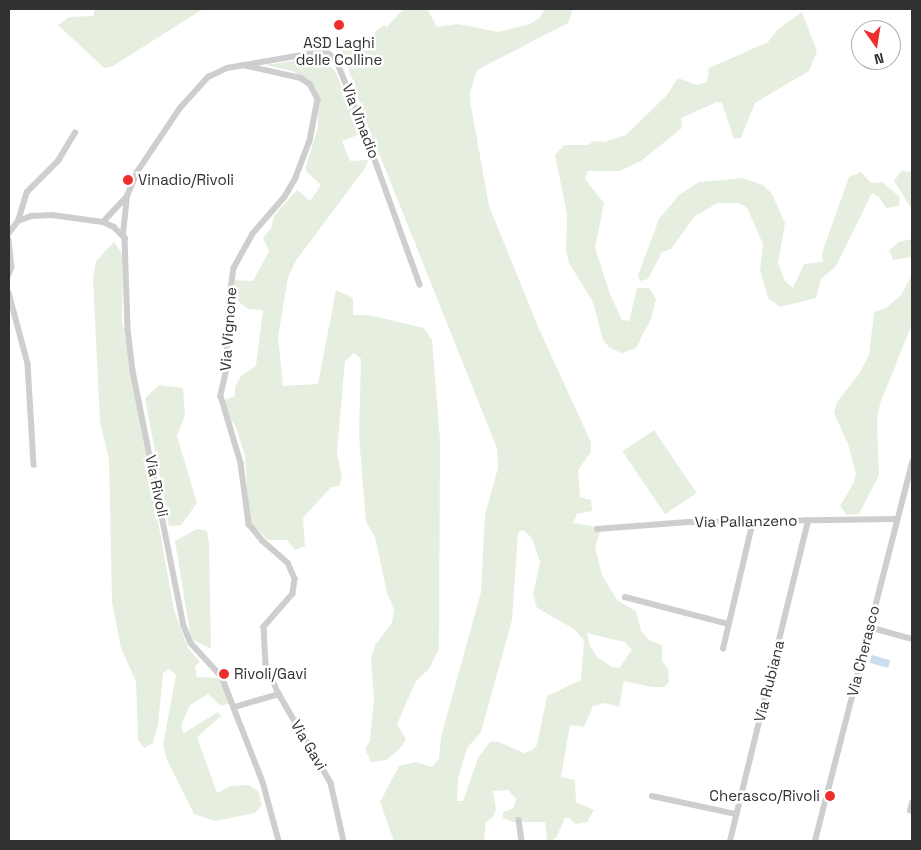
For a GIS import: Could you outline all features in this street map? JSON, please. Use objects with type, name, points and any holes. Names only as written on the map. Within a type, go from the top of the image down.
[{"type":"street","name":"Via Vinadio","points":[[123,234],[127,196],[144,161],[195,89],[214,73],[242,65],[322,52],[334,57],[360,118],[420,285]]},
{"type":"street","name":"Via Vignone","points":[[242,65],[301,78],[314,89],[318,99],[314,128],[296,178],[285,197],[253,234],[234,268],[229,304],[227,369],[221,396],[242,463],[249,524],[257,536],[288,563],[295,578],[293,594],[264,627],[264,659],[279,694]]},
{"type":"street","points":[[9,233],[18,221],[27,192],[58,161],[75,133]]},
{"type":"street","points":[[103,222],[127,196]]},
{"type":"street","points":[[18,221],[45,215],[103,222],[123,234]]},
{"type":"street","name":"Via Rivoli","points":[[123,234],[128,248],[128,330],[133,371],[184,626],[191,643],[222,677],[235,707],[275,817],[279,841]]},
{"type":"street","points":[[9,240],[12,267],[9,275]]},
{"type":"street","points":[[9,293],[28,364],[34,465]]},
{"type":"street","name":"Via Cherasco","points":[[815,841],[912,462]]},
{"type":"street","name":"Via Pallanzeno","points":[[597,529],[752,521],[896,519]]},
{"type":"street","name":"Via Rubiana","points":[[730,841],[808,520]]},
{"type":"street","points":[[724,649],[752,521]]},
{"type":"street","points":[[625,597],[729,624]]},
{"type":"street","points":[[869,627],[912,640]]},
{"type":"street","points":[[235,707],[279,694]]},
{"type":"street","name":"Via Gavi","points":[[279,694],[328,777],[344,841]]},
{"type":"street","points":[[652,796],[736,814]]},
{"type":"street","points":[[910,811],[912,803]]},
{"type":"street","points":[[519,820],[522,841]]},
{"type":"green space","points":[[95,9],[203,9],[113,66],[104,68],[58,25],[69,17],[93,16]]},
{"type":"green space","points":[[403,9],[427,9],[437,27],[458,24],[498,32],[530,24],[539,18],[545,9],[573,9],[568,23],[477,70],[470,92],[471,106],[489,206],[539,329],[591,442],[591,452],[578,470],[580,497],[591,500],[592,511],[577,514],[573,523],[592,526],[600,532],[595,547],[602,575],[617,600],[636,611],[641,631],[649,640],[662,645],[662,661],[668,669],[669,682],[665,687],[652,687],[624,681],[619,707],[605,703],[593,706],[584,727],[570,725],[561,777],[575,780],[576,802],[594,810],[587,822],[575,824],[570,818],[565,818],[556,838],[551,841],[547,840],[545,822],[512,822],[503,818],[503,812],[514,808],[516,799],[508,790],[493,791],[496,810],[493,817],[486,822],[484,841],[394,841],[380,802],[399,766],[416,762],[432,767],[439,759],[441,737],[481,592],[485,515],[498,468],[497,448],[368,126],[341,47],[345,41],[374,36],[375,32],[384,25],[387,27]],"holes":[[[523,530],[532,538],[540,562],[533,595],[537,608],[574,629],[584,640],[581,680],[547,696],[537,745],[532,750],[524,753],[497,741],[490,742],[478,758],[463,801],[457,801],[458,779],[467,748],[481,732],[512,620],[518,533]],[[587,633],[624,642],[632,650],[619,668],[612,667],[597,657],[590,646]]]},
{"type":"green space","points":[[802,12],[817,51],[809,71],[755,103],[741,138],[734,139],[722,103],[717,102],[681,118],[682,128],[641,161],[620,171],[588,171],[585,179],[604,203],[595,248],[610,294],[622,320],[629,321],[637,288],[649,288],[656,299],[651,319],[636,348],[622,353],[610,348],[603,340],[593,302],[569,263],[566,250],[567,214],[555,155],[564,145],[588,145],[594,141],[604,142],[626,135],[666,96],[678,78],[697,85],[707,82],[709,68],[768,42],[778,29]]},
{"type":"green space","points":[[320,57],[335,71],[363,133],[342,141],[350,161],[368,160],[366,167],[295,262],[288,278],[278,337],[283,386],[318,384],[336,290],[353,298],[353,315],[369,315],[424,328],[432,340],[440,440],[439,649],[429,669],[416,681],[397,724],[406,739],[401,747],[387,760],[371,762],[365,749],[370,741],[374,698],[371,659],[375,645],[392,623],[394,609],[387,593],[375,537],[366,522],[359,436],[361,359],[354,353],[345,361],[337,452],[342,477],[339,486],[331,487],[303,518],[305,546],[295,550],[287,540],[268,540],[253,526],[249,516],[245,456],[236,427],[226,414],[224,400],[235,396],[235,387],[241,376],[256,366],[263,310],[248,309],[233,297],[233,280],[253,281],[269,251],[263,238],[271,228],[274,216],[297,190],[310,201],[321,185],[305,170],[318,127],[317,90],[309,80],[292,71],[265,65]]},
{"type":"green space","points":[[901,171],[912,172],[912,218],[911,208],[894,181]]},
{"type":"green space","points":[[861,172],[871,183],[882,182],[900,197],[899,206],[886,208],[879,197],[872,193],[836,266],[821,279],[816,298],[780,307],[768,298],[760,271],[763,244],[747,208],[738,203],[718,203],[695,216],[671,249],[662,252],[648,279],[640,281],[638,275],[659,219],[679,195],[699,182],[743,178],[763,185],[772,194],[785,223],[778,263],[785,281],[793,288],[804,264],[823,262],[822,253],[849,177]]},
{"type":"green space","points":[[912,239],[912,273],[911,257],[893,260],[889,250],[899,242]]},
{"type":"green space","points":[[114,242],[123,255],[122,321],[174,610],[188,648],[200,662],[195,666],[197,677],[218,678],[230,703],[221,706],[208,694],[190,705],[181,726],[184,733],[218,712],[221,716],[197,737],[217,793],[231,786],[248,785],[258,791],[262,805],[255,813],[216,821],[194,814],[167,760],[163,745],[176,675],[169,669],[163,673],[158,725],[153,743],[144,748],[138,740],[136,682],[121,648],[112,602],[109,459],[100,422],[93,278],[96,261]]},
{"type":"green space","points":[[912,275],[912,324],[880,404],[877,420],[879,475],[859,514],[847,515],[840,506],[854,482],[856,474],[848,444],[834,413],[837,402],[859,374],[869,355],[874,312],[886,308],[901,295]]},
{"type":"green space","points":[[159,385],[183,388],[185,415],[177,436],[197,503],[181,525],[169,526],[145,398]]},
{"type":"green space","points":[[654,430],[696,493],[665,514],[622,451]]},
{"type":"green space","points":[[197,529],[207,531],[209,543],[211,649],[191,639],[175,541]]},
{"type":"water","points":[[872,655],[890,660],[888,668],[870,663]]},
{"type":"place","name":"ASD Laghi delle Colline","points":[[339,25]]},
{"type":"place","name":"Vinadio/Rivoli","points":[[128,180]]},
{"type":"place","name":"Rivoli/Gavi","points":[[224,674]]},
{"type":"place","name":"Cherasco/Rivoli","points":[[830,796]]}]
